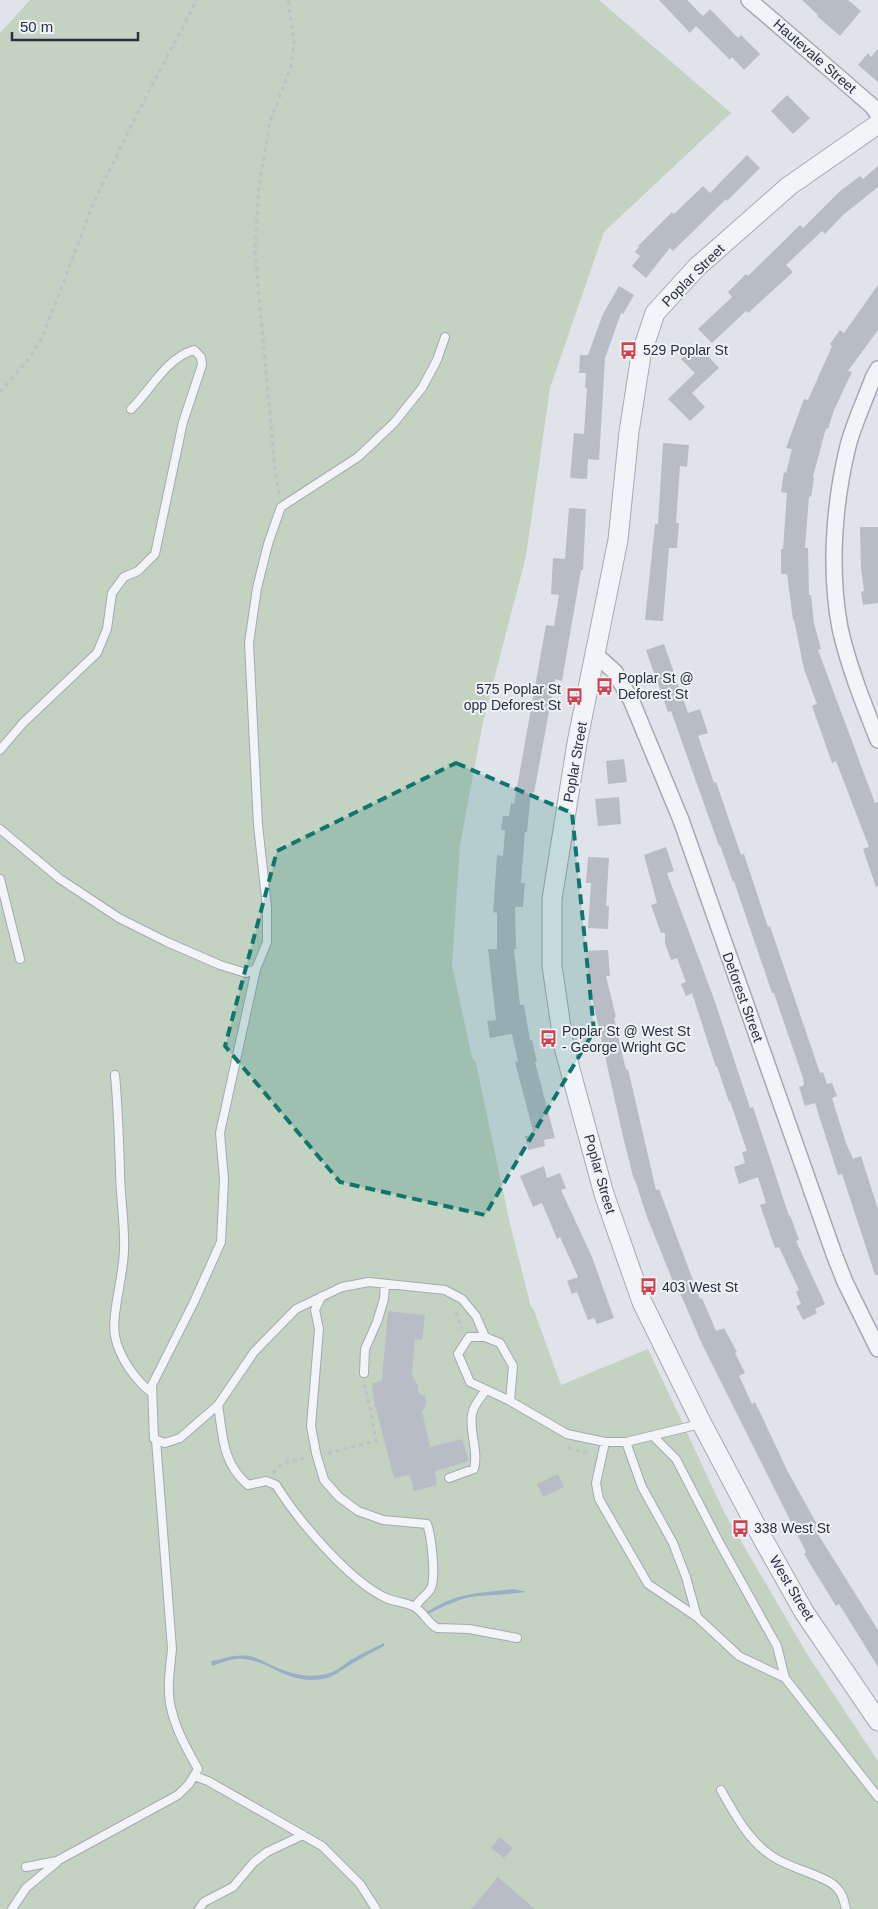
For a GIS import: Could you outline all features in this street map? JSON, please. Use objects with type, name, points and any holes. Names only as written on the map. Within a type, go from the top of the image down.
[{"type":"street","name":"Hautevale Street","points":[[749,0],[834,72],[872,106],[878,114]]},
{"type":"street","name":"Poplar Street","points":[[702,1424],[642,1302],[604,1194],[564,1047],[552,966],[552,899],[577,743],[618,540],[629,432],[641,355],[655,313],[697,267],[789,186],[878,124]]},
{"type":"street","points":[[878,369],[872,378],[848,446],[836,514],[834,571],[840,628],[862,700],[878,740]]},
{"type":"street","name":"Deforest Street","points":[[595,654],[615,672],[632,702],[677,811],[845,1282],[878,1349]]},
{"type":"street","name":"West Street","points":[[702,1424],[804,1612],[878,1721]]},
{"type":"lane","points":[[12,1909],[26,1888],[57,1861],[178,1796],[190,1784],[198,1769],[184,1744],[171,1711],[169,1677],[172,1649],[156,1440],[154,1439],[152,1385],[222,1242],[224,1180],[220,1133],[256,969],[267,942],[267,907],[258,824],[249,643],[257,588],[268,544],[281,507],[358,457],[394,423],[422,388],[437,360],[445,337]]},
{"type":"lane","points":[[1,750],[23,722],[97,652],[107,629],[112,593],[124,577],[138,571],[154,554],[183,422],[202,365],[201,357],[194,350],[186,353],[160,374],[131,410]]},
{"type":"lane","points":[[0,829],[60,879],[119,918],[167,942],[220,965],[246,973],[256,969]]},
{"type":"lane","points":[[0,878],[20,959]]},
{"type":"lane","points":[[115,1075],[119,1113],[124,1248],[122,1275],[115,1314],[115,1336],[125,1362],[152,1393]]},
{"type":"lane","points":[[156,1440],[165,1443],[180,1438],[218,1404],[254,1352],[296,1309],[342,1287],[369,1282],[445,1290],[462,1299],[476,1316],[486,1337]]},
{"type":"lane","points":[[364,1373],[365,1348],[377,1322],[384,1299],[385,1284]]},
{"type":"lane","points":[[321,1297],[315,1310],[319,1329],[311,1426],[316,1456],[324,1480],[339,1497],[358,1511],[383,1520],[427,1524],[433,1585],[415,1607]]},
{"type":"lane","points":[[510,1401],[513,1366],[500,1343],[486,1337],[469,1337],[458,1354],[470,1382],[510,1401],[567,1434],[605,1442],[626,1442],[654,1437],[702,1424]]},
{"type":"lane","points":[[450,1478],[474,1469],[477,1459],[471,1432],[472,1412],[486,1390]]},
{"type":"lane","points":[[218,1404],[227,1457],[237,1476],[248,1485],[264,1482],[276,1485],[284,1498],[346,1569],[385,1598],[415,1607],[437,1628],[469,1629],[518,1638]]},
{"type":"lane","points":[[654,1437],[676,1459],[719,1542],[777,1646],[785,1678],[878,1797]]},
{"type":"lane","points":[[605,1442],[596,1483],[599,1499],[648,1584],[697,1617],[739,1656],[785,1678]]},
{"type":"lane","points":[[626,1442],[642,1487],[673,1543],[686,1577],[697,1617]]},
{"type":"lane","points":[[194,1776],[208,1781],[322,1846],[360,1884],[376,1909]]},
{"type":"lane","points":[[721,1790],[754,1842],[770,1856],[837,1887],[843,1897],[846,1909]]},
{"type":"lane","points":[[199,1909],[204,1902],[232,1887],[254,1862],[268,1852],[303,1835]]},
{"type":"lane","points":[[26,1868],[57,1861]]},
{"type":"path","points":[[0,392],[31,356],[42,338],[94,202],[137,114],[197,0]]},
{"type":"path","points":[[281,507],[275,469],[255,252],[259,185],[270,121],[291,67],[294,42],[288,0]]},
{"type":"path","points":[[264,1482],[284,1463],[376,1442],[372,1412],[364,1382],[364,1373]]},
{"type":"highlighted area","points":[[456,763],[572,813],[594,1031],[485,1215],[340,1182],[225,1046],[277,851]]},
{"type":"green space","points":[[30,0],[599,0],[731,113],[604,232],[550,388],[526,556],[483,722],[460,845],[452,965],[472,1057],[476,1063],[510,1224],[531,1307],[533,1308],[561,1385],[648,1349],[724,1512],[807,1654],[878,1761],[878,1909],[0,1909],[0,33]]},
{"type":"water","points":[[514,1589],[526,1592],[466,1598],[428,1614],[427,1612],[438,1605],[459,1597]]},
{"type":"water","points":[[384,1643],[384,1646],[334,1675],[323,1679],[299,1679],[262,1664],[242,1659],[234,1659],[212,1666],[211,1661],[234,1656],[249,1656],[288,1672],[311,1676],[333,1672],[353,1658]]},
{"type":"building","points":[[659,0],[687,0],[703,16],[710,9],[738,38],[741,35],[760,54],[744,70],[732,57],[730,60],[696,26],[690,33]]},
{"type":"building","points":[[802,0],[848,0],[861,11],[840,36]]},
{"type":"building","points":[[878,49],[878,82],[858,65],[868,53],[871,57]]},
{"type":"building","points":[[787,95],[810,118],[793,134],[771,111]]},
{"type":"building","points":[[747,155],[760,168],[727,201],[726,199],[673,251],[670,248],[646,278],[632,266],[640,256],[635,252],[638,246],[672,212],[674,214],[703,186],[710,193]]},
{"type":"building","points":[[878,166],[878,187],[843,215],[825,234],[822,231],[786,265],[793,272],[748,313],[746,311],[712,343],[698,329],[732,297],[728,292],[746,274],[748,276],[800,225],[803,228],[839,192],[860,176],[863,179]]},
{"type":"building","points":[[878,285],[878,330],[848,371],[852,372],[834,410],[828,429],[826,428],[813,477],[811,497],[809,496],[805,548],[808,548],[809,595],[811,595],[814,623],[821,649],[818,650],[875,803],[878,802],[878,886],[876,887],[863,849],[869,847],[836,761],[832,763],[812,706],[817,704],[804,669],[793,620],[787,574],[781,574],[781,549],[783,549],[787,493],[781,492],[784,472],[786,473],[792,449],[786,448],[804,399],[808,400],[832,346],[830,344],[840,330],[844,333]]},
{"type":"building","points":[[619,286],[634,295],[623,314],[621,313],[605,358],[599,460],[588,459],[587,479],[570,478],[574,433],[584,434],[587,388],[585,388],[586,373],[579,373],[580,355],[588,355],[603,314]]},
{"type":"building","points":[[697,344],[719,368],[692,393],[705,407],[690,421],[668,399],[695,373],[681,359]]},
{"type":"building","points":[[663,443],[689,445],[687,467],[680,466],[676,523],[679,523],[677,548],[669,548],[663,621],[645,620],[655,524],[658,524]]},
{"type":"building","points":[[569,508],[586,509],[583,570],[581,570],[562,681],[555,679],[534,793],[531,792],[527,832],[525,832],[521,883],[525,883],[523,907],[515,907],[516,949],[514,949],[520,1005],[524,1005],[530,1040],[532,1040],[537,1062],[535,1062],[555,1138],[544,1140],[545,1146],[528,1150],[525,1136],[534,1135],[515,1062],[518,1061],[512,1034],[490,1038],[487,1021],[496,1020],[488,949],[497,949],[497,913],[493,912],[497,855],[503,856],[505,830],[501,830],[503,816],[509,816],[511,803],[514,804],[546,625],[554,626],[559,595],[551,594],[553,558],[565,559]]},
{"type":"building","points":[[860,527],[878,527],[878,603],[863,605],[861,592],[864,591],[861,568]]},
{"type":"building","points":[[664,644],[688,713],[700,709],[708,733],[698,736],[714,783],[716,782],[741,855],[744,854],[820,1073],[823,1072],[827,1084],[832,1083],[837,1096],[832,1098],[846,1143],[853,1159],[861,1156],[878,1209],[878,1275],[875,1275],[842,1174],[838,1175],[815,1103],[805,1106],[799,1087],[804,1085],[803,1078],[774,993],[772,993],[734,881],[719,846],[671,711],[668,712],[646,650]]},
{"type":"building","points":[[624,759],[627,782],[608,784],[606,761]]},
{"type":"building","points":[[619,797],[621,824],[598,826],[595,799]]},
{"type":"building","points":[[666,847],[674,871],[667,873],[714,999],[750,1108],[753,1107],[789,1216],[799,1240],[796,1241],[825,1304],[815,1309],[817,1313],[803,1320],[796,1306],[801,1304],[796,1292],[799,1290],[779,1247],[775,1248],[760,1205],[766,1203],[758,1177],[739,1184],[734,1167],[745,1163],[742,1152],[747,1151],[716,1067],[692,993],[686,996],[681,984],[686,982],[677,958],[671,960],[665,943],[665,933],[661,933],[651,905],[657,903],[644,855]]},
{"type":"building","points":[[588,857],[609,858],[606,906],[609,906],[608,929],[588,928],[591,883],[586,883]]},
{"type":"building","points":[[608,950],[610,976],[606,976],[616,1017],[614,1018],[626,1070],[628,1069],[656,1190],[659,1189],[700,1299],[702,1298],[716,1331],[724,1328],[737,1352],[735,1353],[745,1373],[739,1376],[752,1404],[755,1402],[788,1472],[818,1526],[814,1528],[878,1630],[878,1667],[839,1604],[836,1606],[804,1554],[806,1552],[702,1344],[678,1288],[676,1289],[647,1217],[634,1180],[623,1137],[589,984],[586,951]]},
{"type":"building","points":[[544,1166],[547,1178],[560,1173],[566,1188],[561,1190],[592,1257],[614,1318],[597,1324],[594,1318],[588,1320],[577,1292],[572,1294],[567,1281],[578,1277],[560,1237],[557,1239],[542,1203],[533,1207],[520,1176]]},
{"type":"building","points":[[388,1311],[425,1315],[422,1340],[415,1339],[412,1375],[418,1386],[418,1393],[425,1396],[425,1408],[422,1411],[430,1447],[462,1439],[469,1461],[435,1471],[437,1485],[414,1491],[410,1475],[394,1478],[374,1401],[372,1384],[382,1380]]},
{"type":"building","points":[[558,1474],[564,1487],[543,1497],[537,1484]]},
{"type":"building","points":[[500,1837],[513,1848],[504,1858],[491,1848]]},
{"type":"building","points":[[498,1877],[535,1909],[471,1909]]},
{"type":"place","name":"529 Poplar St","points":[[629,350]]},
{"type":"place","name":"Poplar St @ Deforest St","points":[[604,686]]},
{"type":"place","name":"575 Poplar St opp Deforest St","points":[[575,697]]},
{"type":"place","name":"Poplar St @ West St - George Wright GC","points":[[548,1039]]},
{"type":"place","name":"403 West St","points":[[648,1287]]},
{"type":"place","name":"338 West St","points":[[740,1528]]}]
